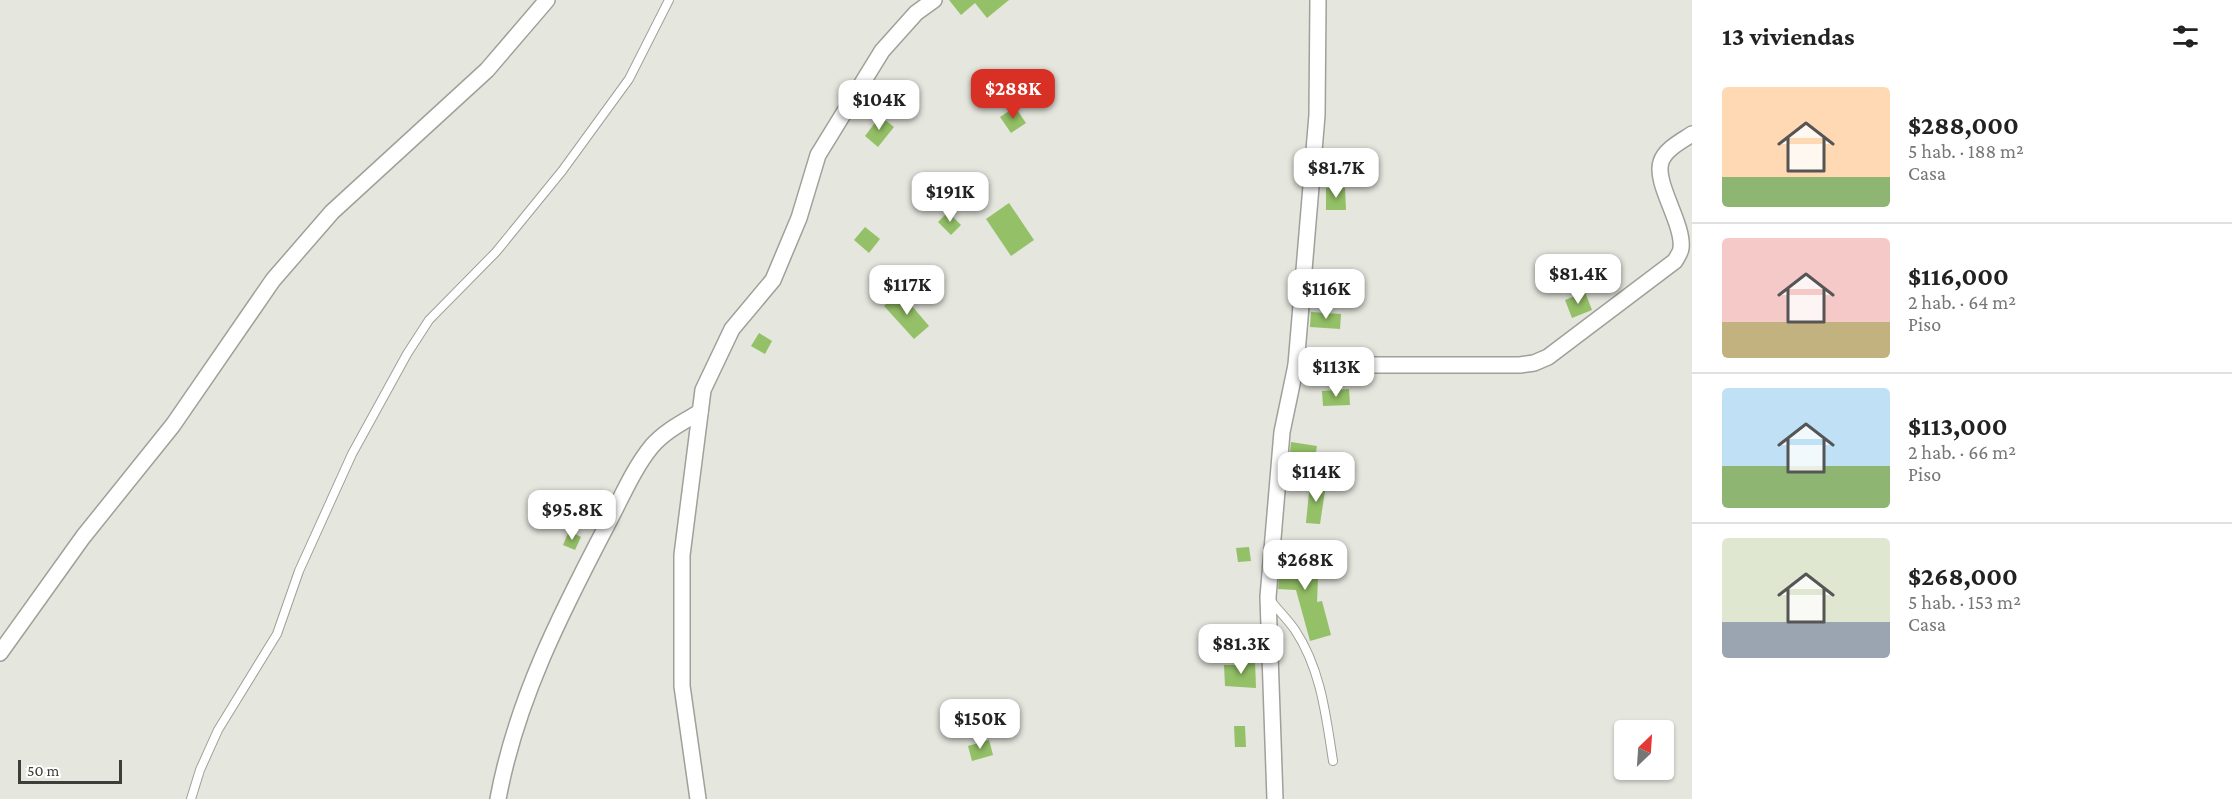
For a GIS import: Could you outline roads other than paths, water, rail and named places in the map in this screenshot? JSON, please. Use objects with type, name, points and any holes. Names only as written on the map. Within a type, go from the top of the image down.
[{"type":"street","points":[[0,653],[83,537],[173,425],[273,280],[332,212],[487,70],[547,0]]},
{"type":"street","points":[[698,799],[682,686],[681,610],[682,555],[703,390],[732,329],[773,280],[799,218],[818,155],[882,51],[916,13],[934,0]]},
{"type":"street","points":[[1275,799],[1268,597],[1282,432],[1296,365],[1317,115],[1318,0]]},
{"type":"street","points":[[1296,365],[1520,365],[1548,357],[1675,261],[1681,249],[1660,173],[1661,161],[1669,150],[1692,134]]},
{"type":"street","points":[[498,799],[509,746],[526,694],[594,549],[639,465],[651,448],[666,433],[700,412]]},
{"type":"lane","points":[[191,799],[200,770],[218,730],[228,710],[271,645],[282,622],[299,571],[352,454],[402,362],[429,320],[496,252],[562,171],[629,79],[669,0]]},
{"type":"lane","points":[[1268,597],[1295,631],[1311,660],[1323,696],[1333,761]]}]
